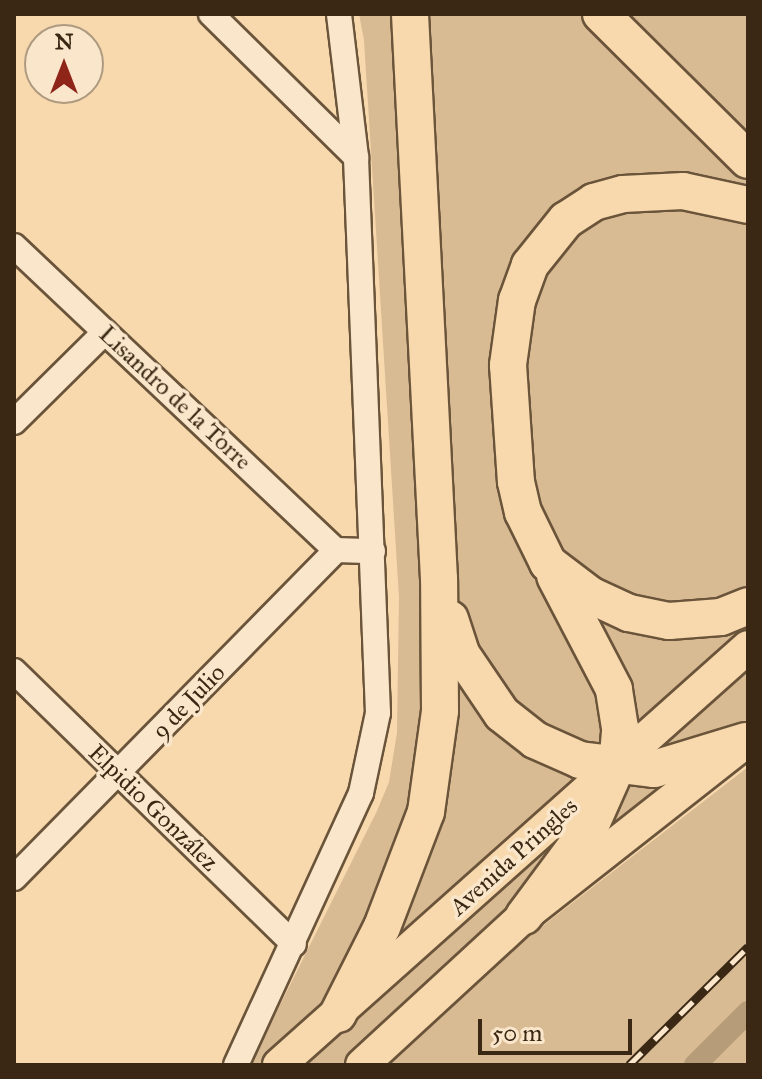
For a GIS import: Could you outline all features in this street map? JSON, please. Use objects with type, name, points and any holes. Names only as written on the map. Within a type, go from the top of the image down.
[{"type":"highway","points":[[338,1014],[382,927],[426,812],[440,711],[439,579],[410,14]]},
{"type":"highway","points":[[601,14],[748,160]]},
{"type":"highway","points":[[524,916],[590,827],[617,766],[620,728],[614,689],[523,512],[511,440],[508,365],[517,300],[530,265],[566,220],[608,198],[683,191],[748,205]]},
{"type":"highway","points":[[548,563],[590,595],[629,613],[669,621],[721,617],[748,606]]},
{"type":"highway","points":[[439,579],[462,655],[502,714],[535,740],[580,760],[654,769],[747,740]]},
{"type":"main road","name":"Avenida Pringles","points":[[279,1065],[748,647]]},
{"type":"main road","points":[[362,1065],[524,916],[747,740]]},
{"type":"street","points":[[211,14],[356,157]]},
{"type":"street","points":[[236,1065],[361,793],[372,754],[379,664],[356,157],[339,14]]},
{"type":"street","name":"Lisandro de la Torre","points":[[14,246],[336,550]]},
{"type":"street","points":[[14,422],[105,332]]},
{"type":"street","points":[[336,550],[373,551]]},
{"type":"street","name":"9 de Julio","points":[[14,878],[336,550]]},
{"type":"street","name":"Elpidio González","points":[[14,671],[294,944]]},
{"type":"shaded area","points":[[359,14],[403,14],[433,744],[378,921],[310,1028],[259,1065],[250,1065],[377,811],[389,782],[397,733],[399,597],[364,40]]},
{"type":"shaded area","points":[[418,14],[588,14],[748,174],[748,193],[714,183],[540,236],[500,404],[592,654],[607,756],[535,731],[456,615]]},
{"type":"shaded area","points":[[614,14],[748,14],[748,147]]},
{"type":"shaded area","points":[[638,199],[748,211],[748,599],[648,608],[573,570],[540,522],[528,479],[522,365],[532,287],[574,226]]},
{"type":"shaded area","points":[[583,603],[748,614],[748,632],[629,744]]},
{"type":"shaded area","points":[[748,660],[748,723],[722,738],[639,758]]},
{"type":"shaded area","points":[[460,670],[597,770],[361,980]]},
{"type":"shaded area","points":[[703,763],[581,856],[617,773]]},
{"type":"shaded area","points":[[748,767],[748,1065],[382,1065],[527,938]]},
{"type":"shaded area","points":[[595,794],[526,891],[346,1065],[303,1065]]},
{"type":"waterway","points":[[695,1065],[748,1012]]},
{"type":"railway","points":[[629,1065],[748,947]]}]
